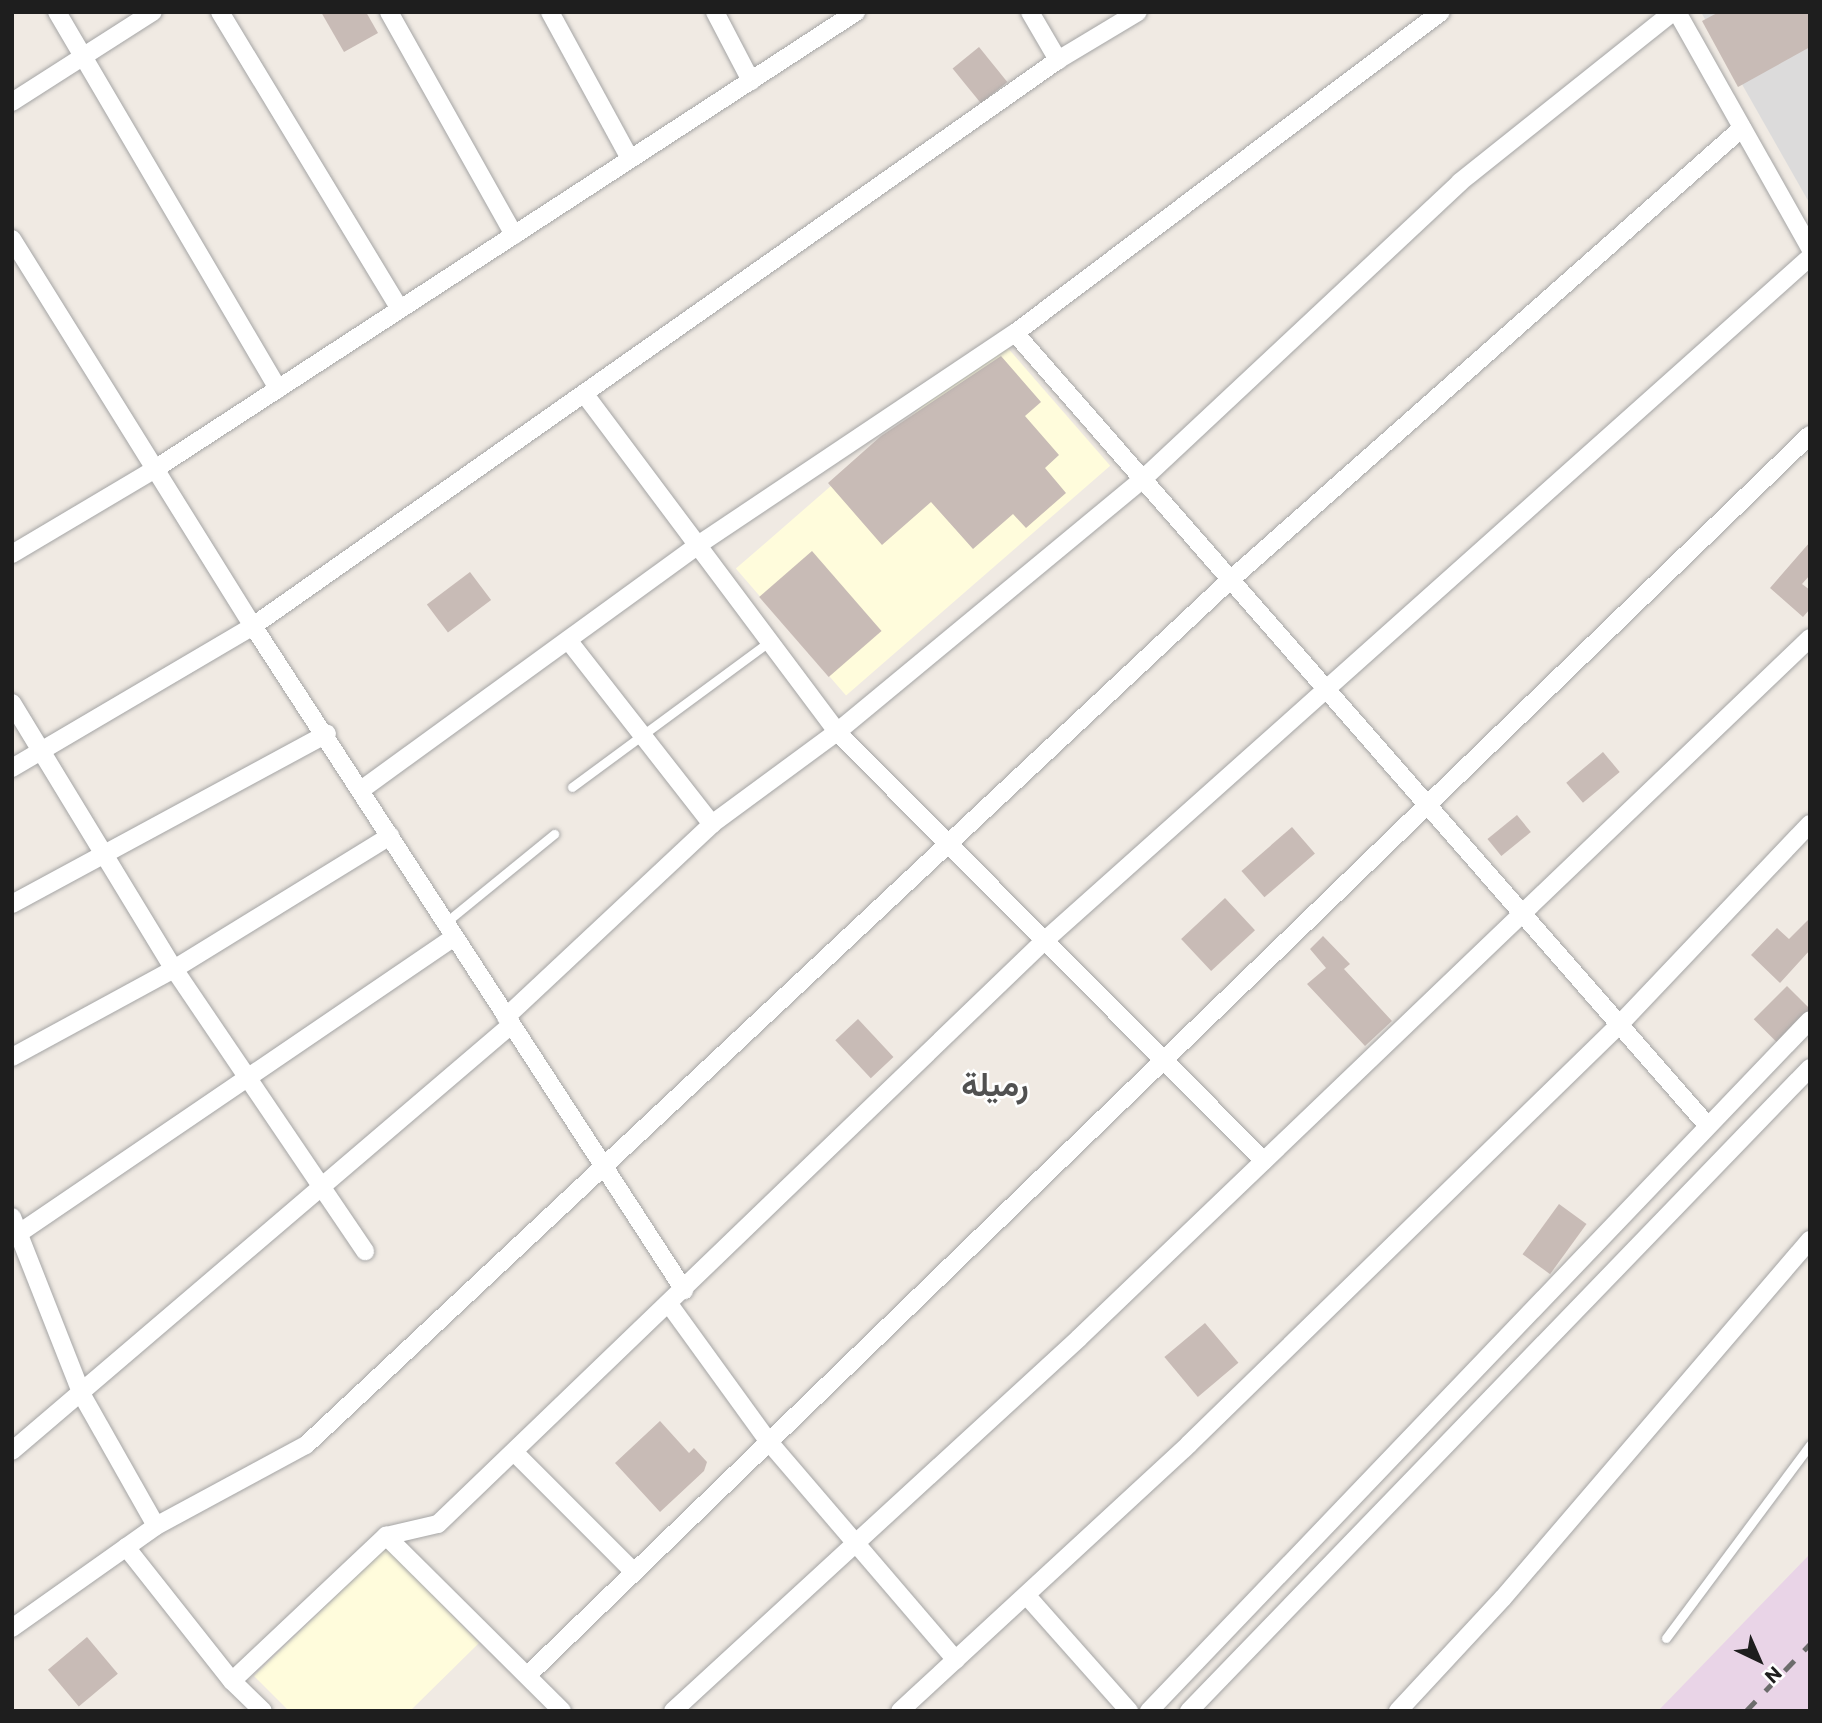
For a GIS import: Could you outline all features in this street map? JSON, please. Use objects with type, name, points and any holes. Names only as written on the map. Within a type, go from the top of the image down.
[{"type":"street","points":[[57,12],[278,389]]},
{"type":"street","points":[[12,102],[153,12]]},
{"type":"street","points":[[220,12],[400,309]]},
{"type":"street","points":[[389,12],[514,235]]},
{"type":"street","points":[[550,12],[630,159]]},
{"type":"street","points":[[715,12],[751,81]]},
{"type":"street","points":[[12,554],[155,469],[856,12]]},
{"type":"street","points":[[1030,12],[1058,60]]},
{"type":"street","points":[[12,768],[253,626],[586,396],[1058,60],[1138,12]]},
{"type":"street","points":[[361,790],[698,545],[1015,333],[1441,12]]},
{"type":"street","points":[[12,1451],[82,1395],[509,1021],[712,824],[837,732],[1143,479],[1460,182],[1675,12],[1742,128],[1804,227],[1810,248]]},
{"type":"street","points":[[12,1628],[156,1526],[306,1445],[603,1170],[944,844],[1228,582],[1742,128]]},
{"type":"street","points":[[12,239],[253,626],[327,734],[449,931],[684,1290]]},
{"type":"street","points":[[232,1681],[386,1536],[438,1524],[1042,943],[1810,257]]},
{"type":"street","points":[[1015,333],[1143,479],[1228,582],[1707,1126]]},
{"type":"street","points":[[586,396],[771,640],[837,732],[1042,943],[1264,1161]]},
{"type":"street","points":[[529,1674],[1810,435]]},
{"type":"street","points":[[673,1711],[856,1545],[1264,1161],[1523,916],[1810,638]]},
{"type":"street","points":[[568,640],[712,824]]},
{"type":"street","points":[[12,702],[174,969],[365,1251]]},
{"type":"street","points":[[12,904],[327,734]]},
{"type":"street","points":[[900,1711],[1027,1596],[1619,1025],[1810,824]]},
{"type":"street","points":[[12,1058],[174,969],[390,836]]},
{"type":"street","points":[[156,1526],[82,1395],[14,1230],[248,1082],[449,931]]},
{"type":"street","points":[[1149,1711],[1810,1020]]},
{"type":"street","points":[[1189,1711],[1810,1068]]},
{"type":"street","points":[[1398,1711],[1503,1598],[1810,1240]]},
{"type":"street","points":[[669,1304],[769,1442],[956,1660]]},
{"type":"street","points":[[514,1452],[634,1572]]},
{"type":"street","points":[[386,1536],[529,1674],[562,1711]]},
{"type":"street","points":[[127,1547],[232,1681],[263,1711]]},
{"type":"street","points":[[1027,1596],[1129,1711]]},
{"type":"lane","points":[[572,787],[771,640]]},
{"type":"lane","points":[[449,931],[554,834]]},
{"type":"lane","points":[[1666,1638],[1810,1445]]},
{"type":"shaded area","points":[[1701,12],[1810,12],[1810,204]]},
{"type":"shaded area","points":[[1000,339],[1110,466],[846,695],[736,569]]},
{"type":"shaded area","points":[[386,1547],[479,1643],[410,1711],[289,1711],[254,1676]]},
{"type":"shaded area","points":[[1810,1554],[1810,1711],[1658,1711]]},
{"type":"building","points":[[321,12],[366,12],[378,33],[344,52]]},
{"type":"building","points":[[1719,12],[1810,12],[1810,47],[1738,87],[1702,21]]},
{"type":"building","points":[[979,47],[1007,82],[981,103],[953,68]]},
{"type":"building","points":[[1001,356],[1041,402],[1025,416],[1059,455],[1045,468],[1066,493],[1026,528],[1013,514],[973,549],[931,502],[882,545],[828,483],[881,436]]},
{"type":"building","points":[[1810,542],[1810,575],[1802,584],[1810,590],[1810,609],[1803,617],[1770,588]]},
{"type":"building","points":[[812,551],[882,631],[829,677],[759,597]]},
{"type":"building","points":[[470,572],[491,600],[448,632],[427,604]]},
{"type":"building","points":[[1603,752],[1620,772],[1583,803],[1566,783]]},
{"type":"building","points":[[1517,815],[1531,832],[1501,856],[1487,839]]},
{"type":"building","points":[[1292,827],[1315,853],[1264,897],[1241,871]]},
{"type":"building","points":[[1225,898],[1255,930],[1211,971],[1181,939]]},
{"type":"building","points":[[1810,918],[1810,950],[1780,983],[1751,955],[1777,928],[1789,939]]},
{"type":"building","points":[[1323,936],[1350,964],[1344,969],[1392,1021],[1365,1046],[1307,984],[1326,968],[1310,949]]},
{"type":"building","points":[[1787,986],[1810,1010],[1777,1043],[1754,1019]]},
{"type":"building","points":[[858,1019],[893,1057],[871,1078],[835,1040]]},
{"type":"building","points":[[1559,1204],[1587,1224],[1550,1274],[1523,1254]]},
{"type":"building","points":[[1205,1323],[1238,1363],[1198,1397],[1164,1357]]},
{"type":"building","points":[[660,1421],[689,1453],[694,1448],[707,1462],[704,1471],[660,1512],[615,1463]]},
{"type":"building","points":[[87,1637],[118,1674],[79,1707],[48,1670]]},
{"type":"railway","points":[[1746,1711],[1810,1644]]},
{"type":"district","name":"رميلة","points":[[995,1083]]}]
